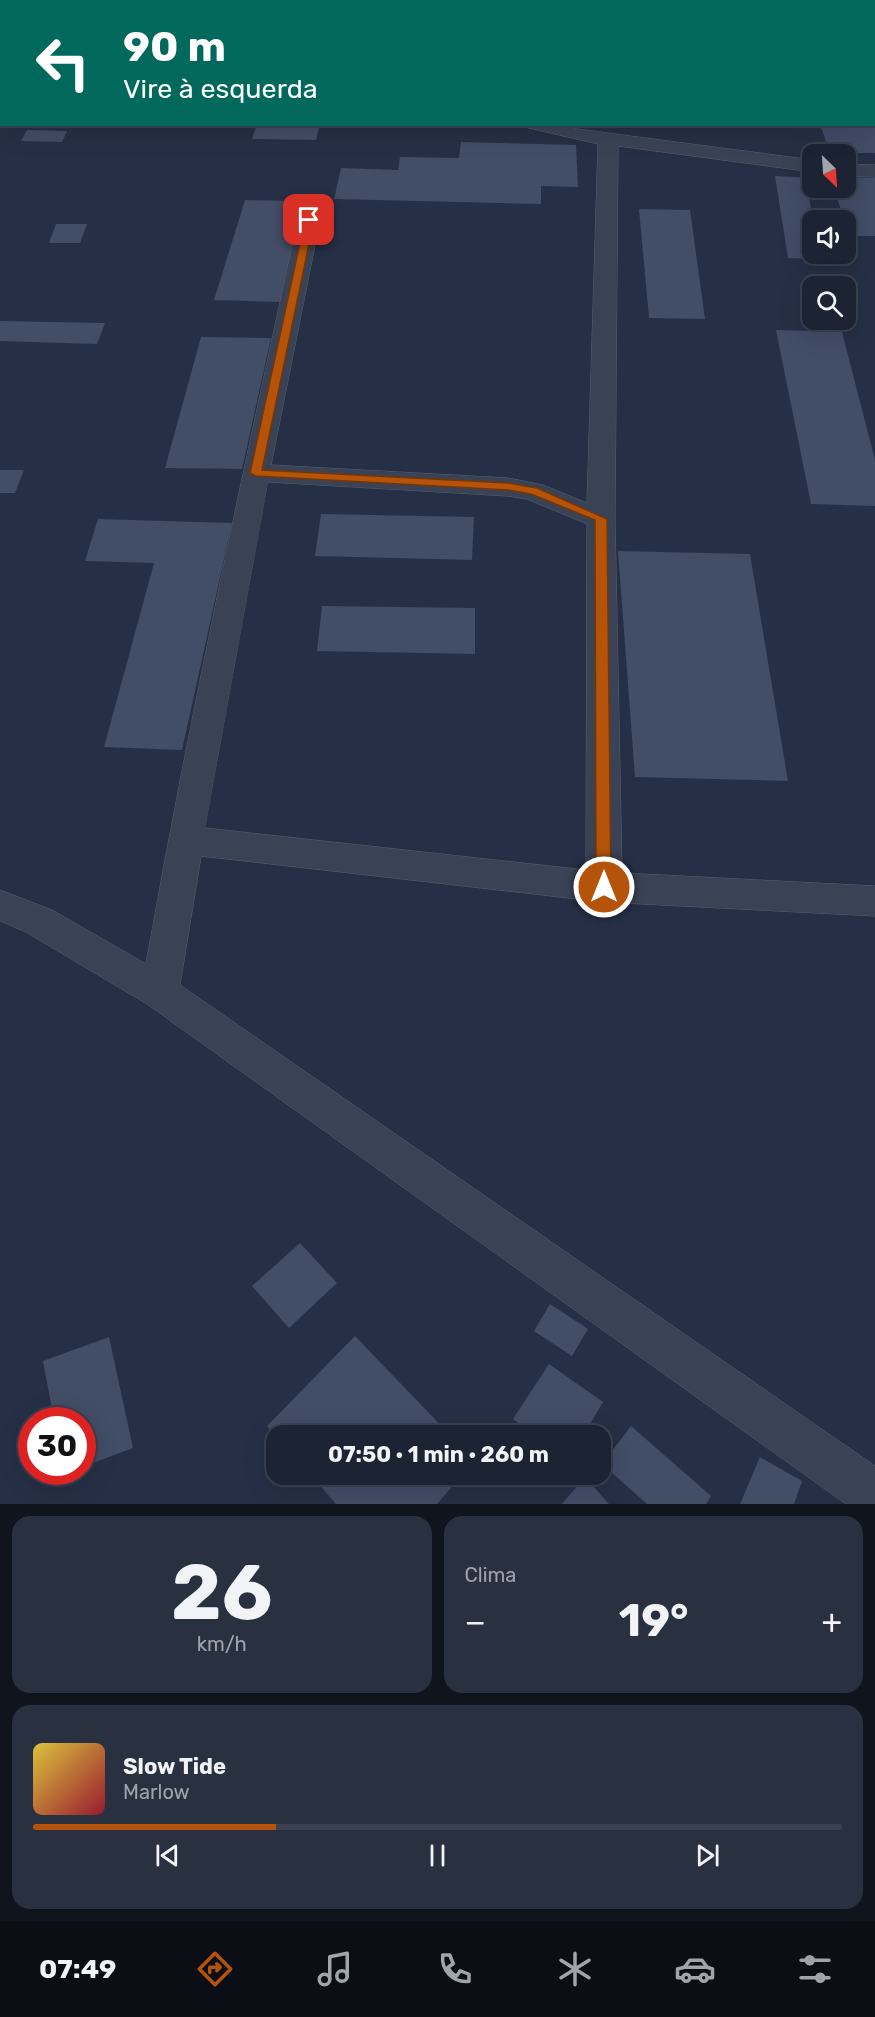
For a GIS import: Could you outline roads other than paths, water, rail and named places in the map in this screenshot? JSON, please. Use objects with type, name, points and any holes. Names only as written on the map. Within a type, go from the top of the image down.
[{"type":"street","points":[[546,126],[608,139],[802,165]]},
{"type":"street","points":[[604,887],[601,519],[608,139]]},
{"type":"street","points":[[856,170],[875,171]]},
{"type":"street","points":[[160,992],[185,840],[256,473],[309,220]]},
{"type":"street","points":[[256,473],[508,487],[533,491],[601,519]]},
{"type":"street","points":[[185,840],[604,887],[875,901]]},
{"type":"street","points":[[0,905],[39,921],[160,992],[875,1495]]}]
